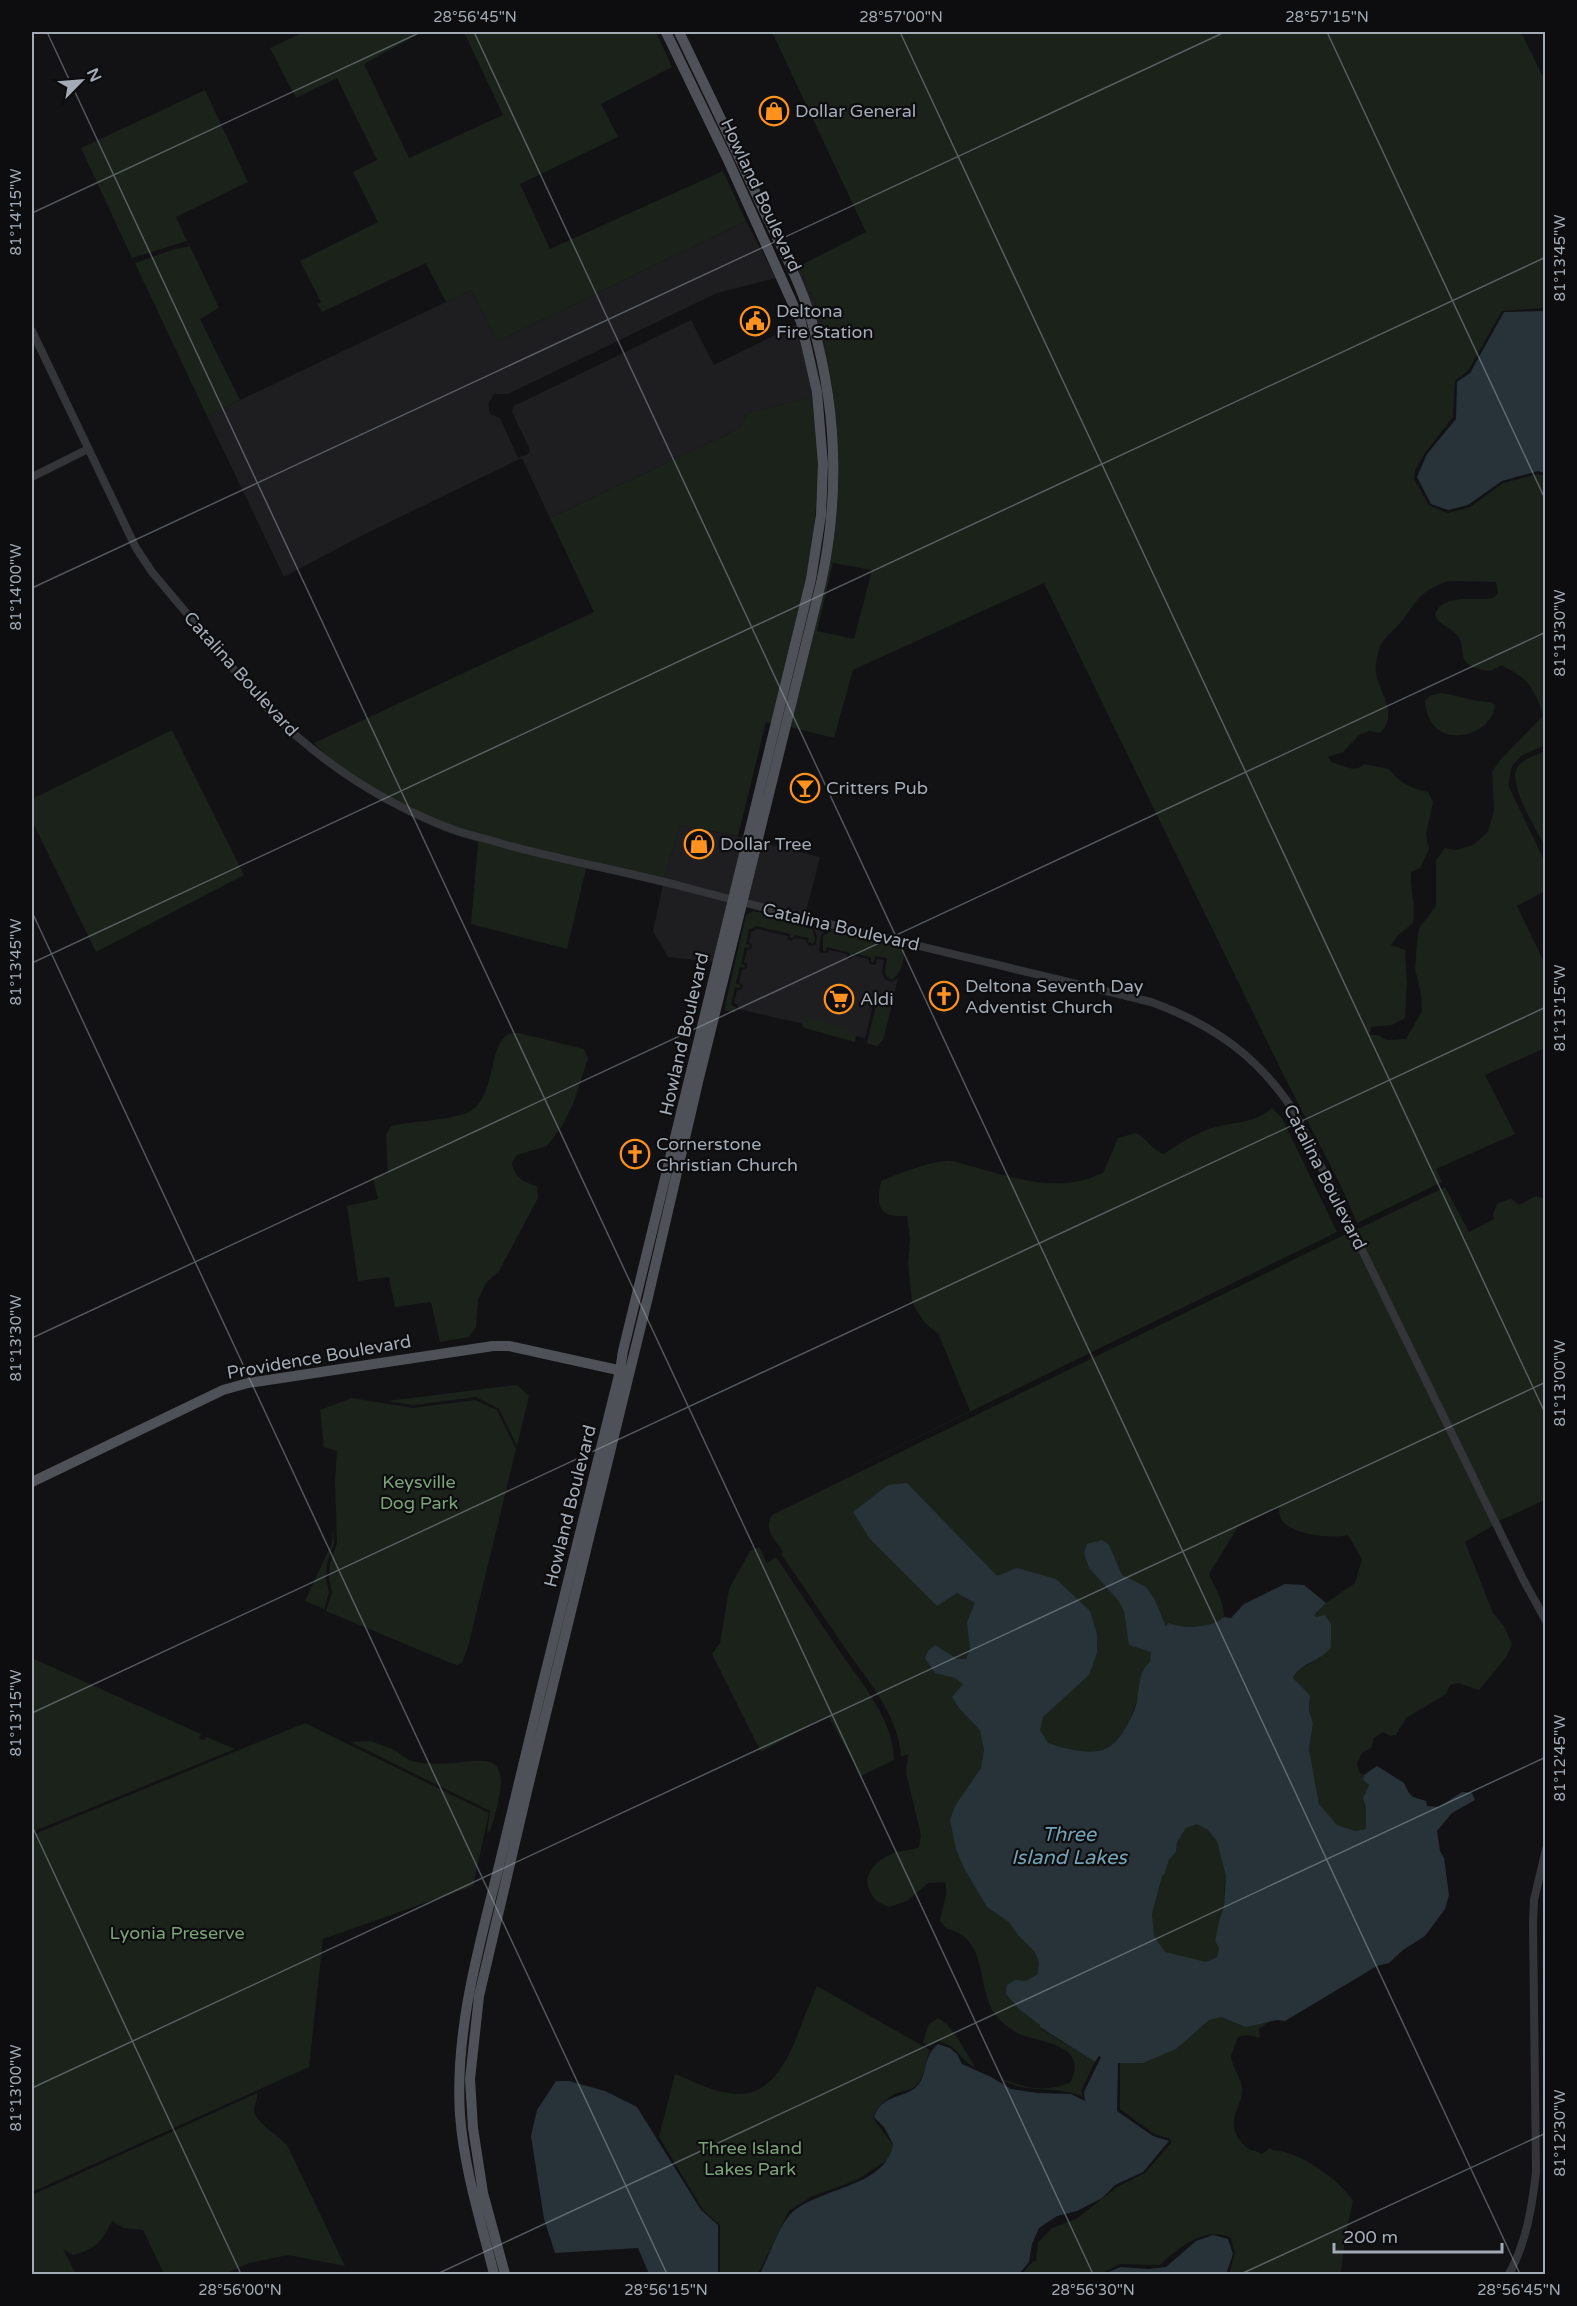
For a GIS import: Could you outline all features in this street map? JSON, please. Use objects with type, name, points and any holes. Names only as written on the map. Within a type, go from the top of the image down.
[{"type":"main road","name":"Howland Boulevard","points":[[505,2274],[485,2199],[477,2158],[470,2079],[479,1996],[625,1372],[623,1352],[672,1156],[731,900],[775,735],[811,579],[820,515],[823,464],[821,431],[817,392],[801,322],[736,178],[666,32]]},
{"type":"main road","name":"Howland Boulevard","points":[[494,2274],[474,2198],[463,2141],[460,2079],[464,2026],[488,1906],[743,903],[828,550],[834,473],[832,429],[827,389],[811,319],[789,263],[679,32]]},
{"type":"main road","name":"Providence Boulevard","points":[[32,1482],[224,1390],[248,1383],[493,1346],[519,1348],[625,1372]]},
{"type":"main road","points":[[464,2026],[473,2040]]},
{"type":"street","name":"Catalina Boulevard","points":[[32,331],[122,522],[152,573],[263,704],[309,747],[354,780],[404,808],[458,831],[1151,1002],[1188,1016],[1237,1046],[1272,1080],[1295,1113],[1545,1621]]},
{"type":"street","points":[[32,477],[88,449]]},
{"type":"street","points":[[1509,2274],[1531,2212],[1536,2172],[1533,1923],[1534,1900],[1545,1849]]},
{"type":"shaded area","points":[[746,221],[776,278],[717,293],[508,394],[494,394],[488,404],[490,414],[500,418],[518,458],[528,454],[530,450],[512,412],[514,406],[691,320],[714,365],[798,324],[814,397],[748,413],[738,429],[550,518],[522,458],[365,534],[284,577],[207,416],[471,290],[498,341]]},
{"type":"shaded area","points":[[799,266],[820,313],[833,392],[831,393],[794,268]]},
{"type":"shaded area","points":[[680,825],[745,838],[729,896],[664,879]]},
{"type":"shaded area","points":[[761,842],[820,857],[805,916],[746,901]]},
{"type":"shaded area","points":[[663,885],[728,902],[714,962],[668,957],[653,931]]},
{"type":"shaded area","points":[[770,913],[829,928],[821,935],[819,950],[821,953],[827,953],[829,950],[847,954],[850,960],[854,956],[868,959],[873,965],[876,964],[877,959],[884,960],[882,973],[885,979],[892,982],[898,978],[893,1000],[887,990],[875,997],[865,1038],[738,1009],[738,1005],[734,1003],[737,990],[741,990],[743,986],[739,982],[742,970],[747,968],[744,962],[747,950],[751,949],[752,945],[749,942],[751,932],[757,929],[788,936],[791,941],[795,938],[806,940],[809,946],[816,945],[817,936],[813,926]]},
{"type":"green space","points":[[304,32],[413,32],[415,36],[364,64],[409,158],[503,115],[464,32],[656,32],[672,67],[601,104],[618,137],[520,184],[550,249],[723,171],[746,221],[498,341],[471,290],[446,302],[426,263],[322,312],[317,304],[321,302],[300,261],[378,222],[353,172],[377,160],[337,78],[296,98],[270,48]]},
{"type":"green space","points":[[772,32],[1521,32],[1545,81],[1545,308],[1502,311],[1468,371],[1455,381],[1453,417],[1425,453],[1415,470],[1414,479],[1429,505],[1448,513],[1470,507],[1503,483],[1538,474],[1545,476],[1545,745],[1521,756],[1512,766],[1508,785],[1545,862],[1545,891],[1517,906],[1545,964],[1545,1048],[1485,1075],[1515,1134],[1436,1169],[1442,1182],[1357,1223],[1340,1184],[1283,1074],[1044,583],[853,670],[834,738],[790,727],[824,583],[831,393],[833,392],[820,313],[799,266],[866,232]],"holes":[[[833,563],[872,570],[854,639],[817,631]],[[1448,581],[1496,582],[1498,594],[1493,598],[1452,600],[1439,607],[1435,614],[1438,621],[1455,633],[1465,661],[1469,665],[1490,671],[1502,665],[1523,678],[1534,693],[1543,716],[1501,759],[1492,772],[1494,811],[1488,832],[1473,845],[1456,850],[1445,848],[1436,860],[1436,906],[1419,928],[1417,942],[1415,969],[1421,994],[1422,1011],[1406,1039],[1387,1040],[1378,1035],[1370,1035],[1371,1027],[1392,1025],[1405,1018],[1407,983],[1405,950],[1391,945],[1398,935],[1413,923],[1411,872],[1420,868],[1429,849],[1426,835],[1433,802],[1428,792],[1406,784],[1389,769],[1364,764],[1357,768],[1349,768],[1331,762],[1328,757],[1343,752],[1359,735],[1369,731],[1380,733],[1385,726],[1388,719],[1387,704],[1376,671],[1381,645],[1422,595]]]},
{"type":"green space","points":[[205,90],[248,182],[176,217],[187,241],[132,258],[81,148]]},
{"type":"green space","points":[[190,246],[219,308],[200,319],[240,400],[207,416],[135,263]]},
{"type":"green space","points":[[814,397],[819,465],[813,549],[774,724],[766,722],[738,836],[680,825],[664,879],[486,836],[440,821],[382,794],[345,770],[314,743],[594,612],[550,518],[738,429],[748,413]]},
{"type":"green space","points":[[1441,693],[1491,702],[1495,705],[1492,716],[1473,732],[1461,735],[1448,734],[1437,729],[1429,718],[1425,701],[1429,696]]},
{"type":"green space","points":[[172,730],[244,875],[96,952],[32,821],[32,799]]},
{"type":"green space","points":[[1545,751],[1545,847],[1520,796],[1515,776],[1522,762]]},
{"type":"green space","points":[[402,812],[590,869],[586,869],[567,949],[471,924],[478,842],[443,831]]},
{"type":"green space","points":[[753,911],[812,928],[815,940],[813,944],[808,942],[809,938],[794,935],[790,938],[790,934],[756,926],[749,929],[746,944],[750,945],[749,948],[745,947],[741,964],[745,965],[744,968],[740,967],[736,983],[740,985],[740,988],[735,987],[731,1005],[736,1007],[735,1013],[724,1010],[746,915]]},
{"type":"green space","points":[[833,929],[902,947],[903,960],[898,974],[892,980],[887,977],[885,973],[887,958],[875,956],[874,962],[871,962],[871,957],[853,953],[849,957],[850,953],[827,947],[826,951],[823,951],[823,936]]},
{"type":"green space","points":[[886,993],[892,1004],[883,1040],[877,1046],[867,1043],[878,998]]},
{"type":"green space","points":[[804,1017],[847,1028],[847,1033],[856,1035],[855,1042],[804,1028],[802,1025]]},
{"type":"green space","points":[[519,1033],[584,1049],[588,1059],[574,1102],[562,1126],[547,1146],[517,1155],[512,1163],[520,1179],[537,1186],[538,1198],[499,1271],[486,1283],[478,1300],[476,1327],[469,1337],[440,1342],[431,1302],[395,1307],[389,1277],[358,1281],[347,1206],[378,1199],[373,1177],[388,1174],[386,1135],[391,1126],[457,1116],[472,1110],[485,1093],[501,1042],[509,1034]]},
{"type":"green space","points":[[1272,1108],[1282,1118],[1337,1232],[790,1500],[970,1411],[939,1335],[924,1322],[912,1302],[907,1216],[890,1215],[881,1209],[879,1197],[881,1181],[926,1165],[951,1161],[1025,1180],[1072,1182],[1103,1173],[1118,1138],[1136,1133],[1164,1154],[1204,1131],[1250,1120]]},
{"type":"green space","points":[[1445,1187],[1469,1232],[1494,1219],[1493,1214],[1498,1203],[1511,1199],[1519,1205],[1536,1196],[1545,1199],[1545,1500],[1499,1521],[1356,1230]]},
{"type":"green space","points":[[1350,1232],[1494,1525],[1465,1542],[1493,1613],[1504,1626],[1512,1644],[1507,1656],[1479,1690],[1458,1683],[1450,1685],[1446,1694],[1406,1718],[1396,1735],[1390,1736],[1383,1732],[1374,1738],[1371,1748],[1362,1753],[1357,1763],[1359,1772],[1364,1775],[1363,1780],[1369,1785],[1364,1805],[1371,1820],[1368,1829],[1344,1835],[1324,1816],[1318,1800],[1309,1749],[1313,1723],[1309,1710],[1310,1695],[1293,1678],[1300,1669],[1321,1657],[1316,1617],[1313,1616],[1326,1603],[1355,1583],[1362,1559],[1348,1535],[1323,1536],[1295,1530],[1282,1521],[1278,1507],[1238,1527],[1209,1574],[1222,1602],[1223,1619],[1211,1624],[1196,1626],[1168,1624],[1153,1654],[1127,1728],[1110,1749],[1062,1763],[970,1642],[969,1655],[957,1676],[1046,1794],[1040,2028],[1095,2062],[1081,2091],[1083,2097],[1062,2091],[1020,2087],[999,2078],[1034,2088],[1059,2086],[1070,2083],[1074,2061],[1062,2048],[1019,2034],[999,2019],[986,1994],[976,1954],[970,1943],[961,1935],[947,1929],[940,1921],[946,1897],[945,1882],[928,1883],[907,1901],[889,1907],[872,1896],[868,1877],[874,1866],[896,1852],[919,1847],[921,1835],[906,1773],[908,1754],[901,1757],[894,1726],[879,1696],[781,1554],[783,1552],[769,1530],[770,1520],[772,1515]]},
{"type":"green space","points":[[517,1385],[529,1396],[517,1446],[499,1409],[476,1397],[413,1405],[387,1401]]},
{"type":"green space","name":"Keysville Dog Park","points":[[352,1398],[413,1408],[475,1400],[497,1410],[516,1449],[469,1643],[462,1663],[457,1665],[448,1662],[326,1611],[332,1593],[329,1579],[330,1563],[337,1543],[335,1482],[337,1451],[324,1447],[320,1410]]},
{"type":"green space","points":[[333,1526],[334,1543],[327,1563],[326,1579],[329,1593],[324,1609],[305,1601],[332,1543]]},
{"type":"green space","points":[[759,1547],[767,1563],[776,1557],[873,1700],[888,1729],[894,1760],[861,1776],[829,1717],[761,1752],[712,1654],[720,1643],[729,1589],[750,1551]]},
{"type":"green space","points":[[32,1658],[201,1734],[199,1739],[205,1740],[206,1737],[235,1749],[32,1832]]},
{"type":"green space","name":"Lyonia Preserve","points":[[305,1723],[489,1813],[473,1886],[323,1939],[309,2067],[32,2192],[32,1835]]},
{"type":"green space","points":[[370,1741],[392,1749],[412,1761],[433,1764],[486,1761],[496,1766],[501,1777],[499,1798],[490,1831],[487,1833],[490,1811],[350,1742]]},
{"type":"green space","points":[[1186,1819],[1217,1831],[1230,1872],[1225,1881],[1224,1906],[1215,1941],[1221,1951],[1220,1971],[1159,1951],[1145,1913],[1154,1881],[1164,1875],[1169,1860],[1176,1852],[1176,1834]]},
{"type":"green space","name":"Three Island Lakes Park","points":[[817,1986],[930,2050],[924,2070],[917,2085],[884,2102],[873,2118],[893,2145],[889,2159],[857,2180],[811,2197],[789,2211],[758,2274],[720,2274],[720,2225],[703,2210],[659,2137],[675,2074],[723,2092],[739,2094],[752,2092],[764,2086],[774,2078],[789,2055]]},
{"type":"green space","points":[[1197,2011],[1273,2019],[1259,2029],[1260,2038],[1248,2035],[1238,2037],[1231,2056],[1242,2086],[1241,2100],[1235,2114],[1235,2130],[1238,2138],[1250,2150],[1262,2154],[1270,2148],[1306,2161],[1328,2175],[1353,2201],[1345,2238],[1341,2273],[1229,2274],[1235,2253],[1231,2238],[1211,2234],[1192,2240],[1160,2265],[1120,2264],[1101,2274],[1022,2274],[1032,2262],[1036,2261],[1038,2242],[1052,2228],[1076,2219],[1117,2187],[1145,2173],[1171,2143],[1170,2139],[1154,2134],[1120,2109],[1120,2062]]},
{"type":"green space","points":[[938,2018],[955,2034],[976,2068],[951,2046],[938,2041],[930,2047],[923,2043],[928,2025]]},
{"type":"green space","points":[[257,2093],[255,2115],[287,2145],[345,2266],[288,2255],[249,2263],[225,2274],[164,2274],[143,2230],[123,2228],[112,2221],[98,2243],[88,2250],[73,2255],[63,2249],[76,2274],[32,2274],[32,2195]]},
{"type":"water","points":[[1545,311],[1545,473],[1538,471],[1502,481],[1468,505],[1448,510],[1431,504],[1417,477],[1427,454],[1456,419],[1457,382],[1470,373],[1504,312]]},
{"type":"water","name":"Three Island Lakes","points":[[907,1483],[997,1576],[1017,1568],[1056,1579],[1090,1611],[1097,1634],[1097,1653],[1089,1675],[1043,1717],[1040,1730],[1048,1743],[1090,1752],[1109,1747],[1124,1731],[1131,1718],[1141,1677],[1150,1662],[1151,1652],[1129,1645],[1124,1611],[1118,1600],[1089,1568],[1084,1553],[1087,1544],[1102,1540],[1109,1545],[1122,1575],[1146,1587],[1155,1600],[1166,1627],[1168,1623],[1197,1626],[1219,1621],[1224,1617],[1231,1618],[1244,1604],[1285,1584],[1304,1585],[1326,1603],[1314,1615],[1316,1617],[1325,1615],[1331,1624],[1331,1647],[1322,1656],[1301,1669],[1293,1678],[1310,1695],[1309,1710],[1313,1723],[1309,1749],[1319,1804],[1337,1825],[1355,1831],[1366,1829],[1366,1810],[1363,1798],[1369,1785],[1363,1780],[1364,1775],[1377,1766],[1404,1783],[1413,1797],[1426,1801],[1427,1806],[1439,1807],[1462,1792],[1472,1793],[1475,1800],[1452,1813],[1437,1831],[1440,1851],[1444,1858],[1449,1895],[1445,1909],[1425,1936],[1403,1950],[1389,1963],[1377,1966],[1285,2021],[1277,2020],[1246,2027],[1221,2017],[1209,2020],[1176,2049],[1143,2063],[1118,2063],[1117,2111],[1153,2136],[1169,2141],[1143,2172],[1115,2185],[1102,2198],[1077,2211],[1057,2216],[1039,2228],[1032,2244],[1029,2262],[1019,2274],[760,2274],[784,2223],[799,2207],[863,2179],[877,2171],[887,2159],[893,2144],[884,2127],[874,2117],[877,2110],[887,2101],[915,2088],[922,2078],[929,2055],[938,2044],[950,2048],[957,2054],[962,2064],[1011,2089],[1037,2093],[1071,2094],[1085,2101],[1084,2092],[1101,2057],[1099,2056],[1095,2062],[1040,2027],[1006,1994],[1007,1985],[1015,1980],[1026,1981],[1038,1974],[1039,1962],[1035,1952],[1009,1922],[987,1907],[964,1868],[956,1849],[950,1820],[955,1806],[981,1768],[984,1750],[980,1730],[952,1697],[963,1684],[955,1678],[935,1673],[925,1658],[928,1651],[935,1645],[957,1659],[966,1659],[970,1649],[967,1622],[975,1603],[957,1593],[937,1606],[870,1539],[853,1512],[888,1485]],"holes":[[[1197,1824],[1208,1830],[1217,1841],[1226,1876],[1224,1906],[1215,1941],[1219,1948],[1217,1957],[1206,1962],[1165,1952],[1154,1936],[1152,1914],[1162,1876],[1186,1828]]]},
{"type":"water","points":[[556,2081],[569,2081],[605,2091],[637,2107],[701,2210],[718,2225],[718,2274],[649,2274],[638,2248],[555,2253],[544,2219],[531,2136],[537,2110]]},
{"type":"water","points":[[1213,2235],[1228,2239],[1233,2254],[1226,2274],[1104,2274],[1120,2267],[1149,2269],[1166,2267],[1196,2241]]},
{"type":"place","name":"Dollar General","points":[[774,111]]},
{"type":"place","name":"Deltona Fire Station","points":[[755,321]]},
{"type":"place","name":"Critters Pub","points":[[805,788]]},
{"type":"place","name":"Dollar Tree","points":[[699,844]]},
{"type":"place","name":"Deltona Seventh Day Adventist Church","points":[[944,996]]},
{"type":"place","name":"Aldi","points":[[839,999]]},
{"type":"place","name":"Cornerstone Christian Church","points":[[635,1154]]}]
